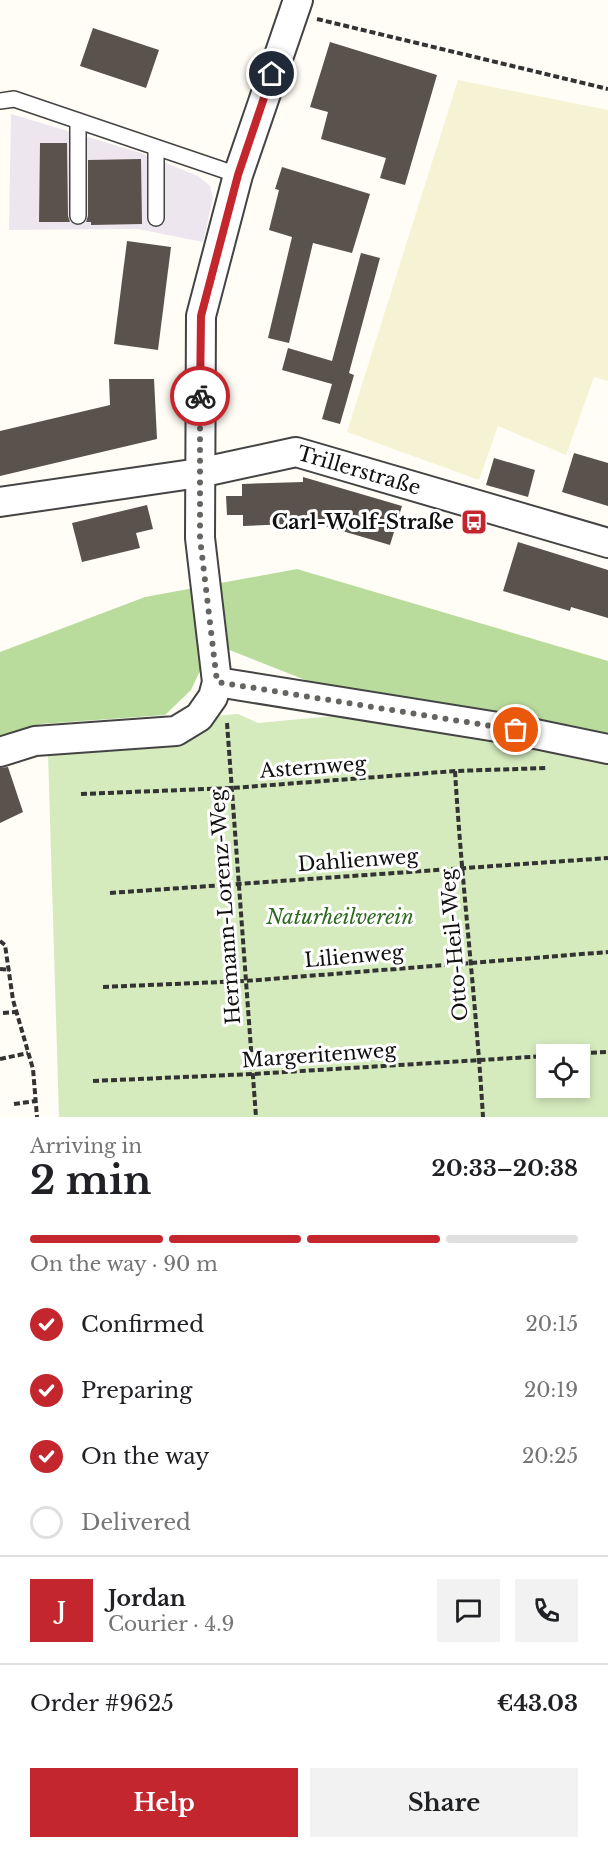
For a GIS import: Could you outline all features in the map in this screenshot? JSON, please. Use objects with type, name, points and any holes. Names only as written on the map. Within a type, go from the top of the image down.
[{"type":"street","points":[[0,752],[35,741],[176,731],[199,717],[215,690],[200,538],[201,316],[238,175],[290,4]]},
{"type":"street","name":"Trillerstraße","points":[[0,502],[199,473],[296,452],[608,543]]},
{"type":"street","points":[[215,690],[516,730],[608,749]]},
{"type":"lane","points":[[0,101],[14,99],[238,175]]},
{"type":"lane","points":[[78,122],[78,216]]},
{"type":"lane","points":[[156,149],[156,218]]},
{"type":"path","points":[[290,4],[608,89]]},
{"type":"path","name":"Hermann-Lorenz-Weg","points":[[215,690],[226,721],[256,1117]]},
{"type":"path","name":"Asternweg","points":[[81,794],[232,788],[455,771],[547,768]]},
{"type":"path","name":"Otto-Heil-Weg","points":[[455,771],[461,868],[483,1117]]},
{"type":"path","name":"Dahlienweg","points":[[110,893],[608,858]]},
{"type":"path","points":[[0,941],[5,945],[13,1000],[33,1069],[37,1117]]},
{"type":"path","name":"Lilienweg","points":[[103,987],[245,981],[608,952]]},
{"type":"path","points":[[0,969],[10,970]]},
{"type":"path","points":[[3,1013],[17,1012]]},
{"type":"path","points":[[590,1053],[608,1052]]},
{"type":"path","points":[[0,1059],[28,1053]]},
{"type":"path","name":"Margeritenweg","points":[[93,1081],[253,1074],[536,1056]]},
{"type":"path","points":[[14,1104],[36,1101]]},
{"type":"shaded area","points":[[458,80],[608,110],[608,381],[594,377],[566,455],[498,426],[479,480],[347,432]]},
{"type":"shaded area","points":[[11,114],[141,153],[198,176],[210,186],[213,198],[203,242],[138,229],[9,230]]},
{"type":"green space","points":[[297,569],[608,661],[608,742],[336,692],[227,649],[207,656],[191,690],[165,715],[41,724],[0,741],[0,652],[145,597]]},
{"type":"green space","name":"Naturheilverein","points":[[238,714],[258,723],[345,715],[608,756],[608,1117],[59,1117],[48,754],[213,716]]},
{"type":"building","points":[[93,28],[159,50],[146,88],[80,66]]},
{"type":"building","points":[[330,42],[437,75],[405,185],[380,178],[386,158],[321,139],[328,112],[310,107]]},
{"type":"building","points":[[40,143],[67,143],[70,222],[39,222]]},
{"type":"building","points":[[141,159],[142,224],[91,225],[91,222],[86,222],[88,216],[88,160]]},
{"type":"building","points":[[282,167],[370,194],[352,253],[313,243],[289,343],[268,338],[292,237],[269,230],[279,190],[275,189]]},
{"type":"building","points":[[127,241],[171,247],[158,350],[114,344]]},
{"type":"building","points":[[361,253],[380,258],[349,373],[354,375],[340,424],[322,419],[332,384],[282,370],[288,348],[332,361]]},
{"type":"building","points":[[109,379],[154,379],[157,439],[0,476],[0,431],[110,405]]},
{"type":"building","points":[[574,453],[608,463],[608,506],[562,492]]},
{"type":"building","points":[[494,458],[535,470],[528,497],[486,485]]},
{"type":"building","points":[[303,477],[402,506],[390,545],[315,523],[243,526],[243,515],[227,515],[226,496],[242,496],[242,484],[303,482]]},
{"type":"building","points":[[147,505],[153,529],[136,533],[140,548],[82,562],[72,523]]},
{"type":"building","points":[[518,542],[608,570],[608,618],[571,607],[570,611],[503,591]]},
{"type":"building","points":[[8,767],[23,812],[0,823],[0,768]]},
{"type":"way so far","points":[[200,396],[200,538],[217,682],[516,730]]},
{"type":"place","name":"Carl-Wolf-Straße","points":[[474,522]]},
{"type":"route","points":[[200,396],[201,316],[238,175],[272,74]]}]
